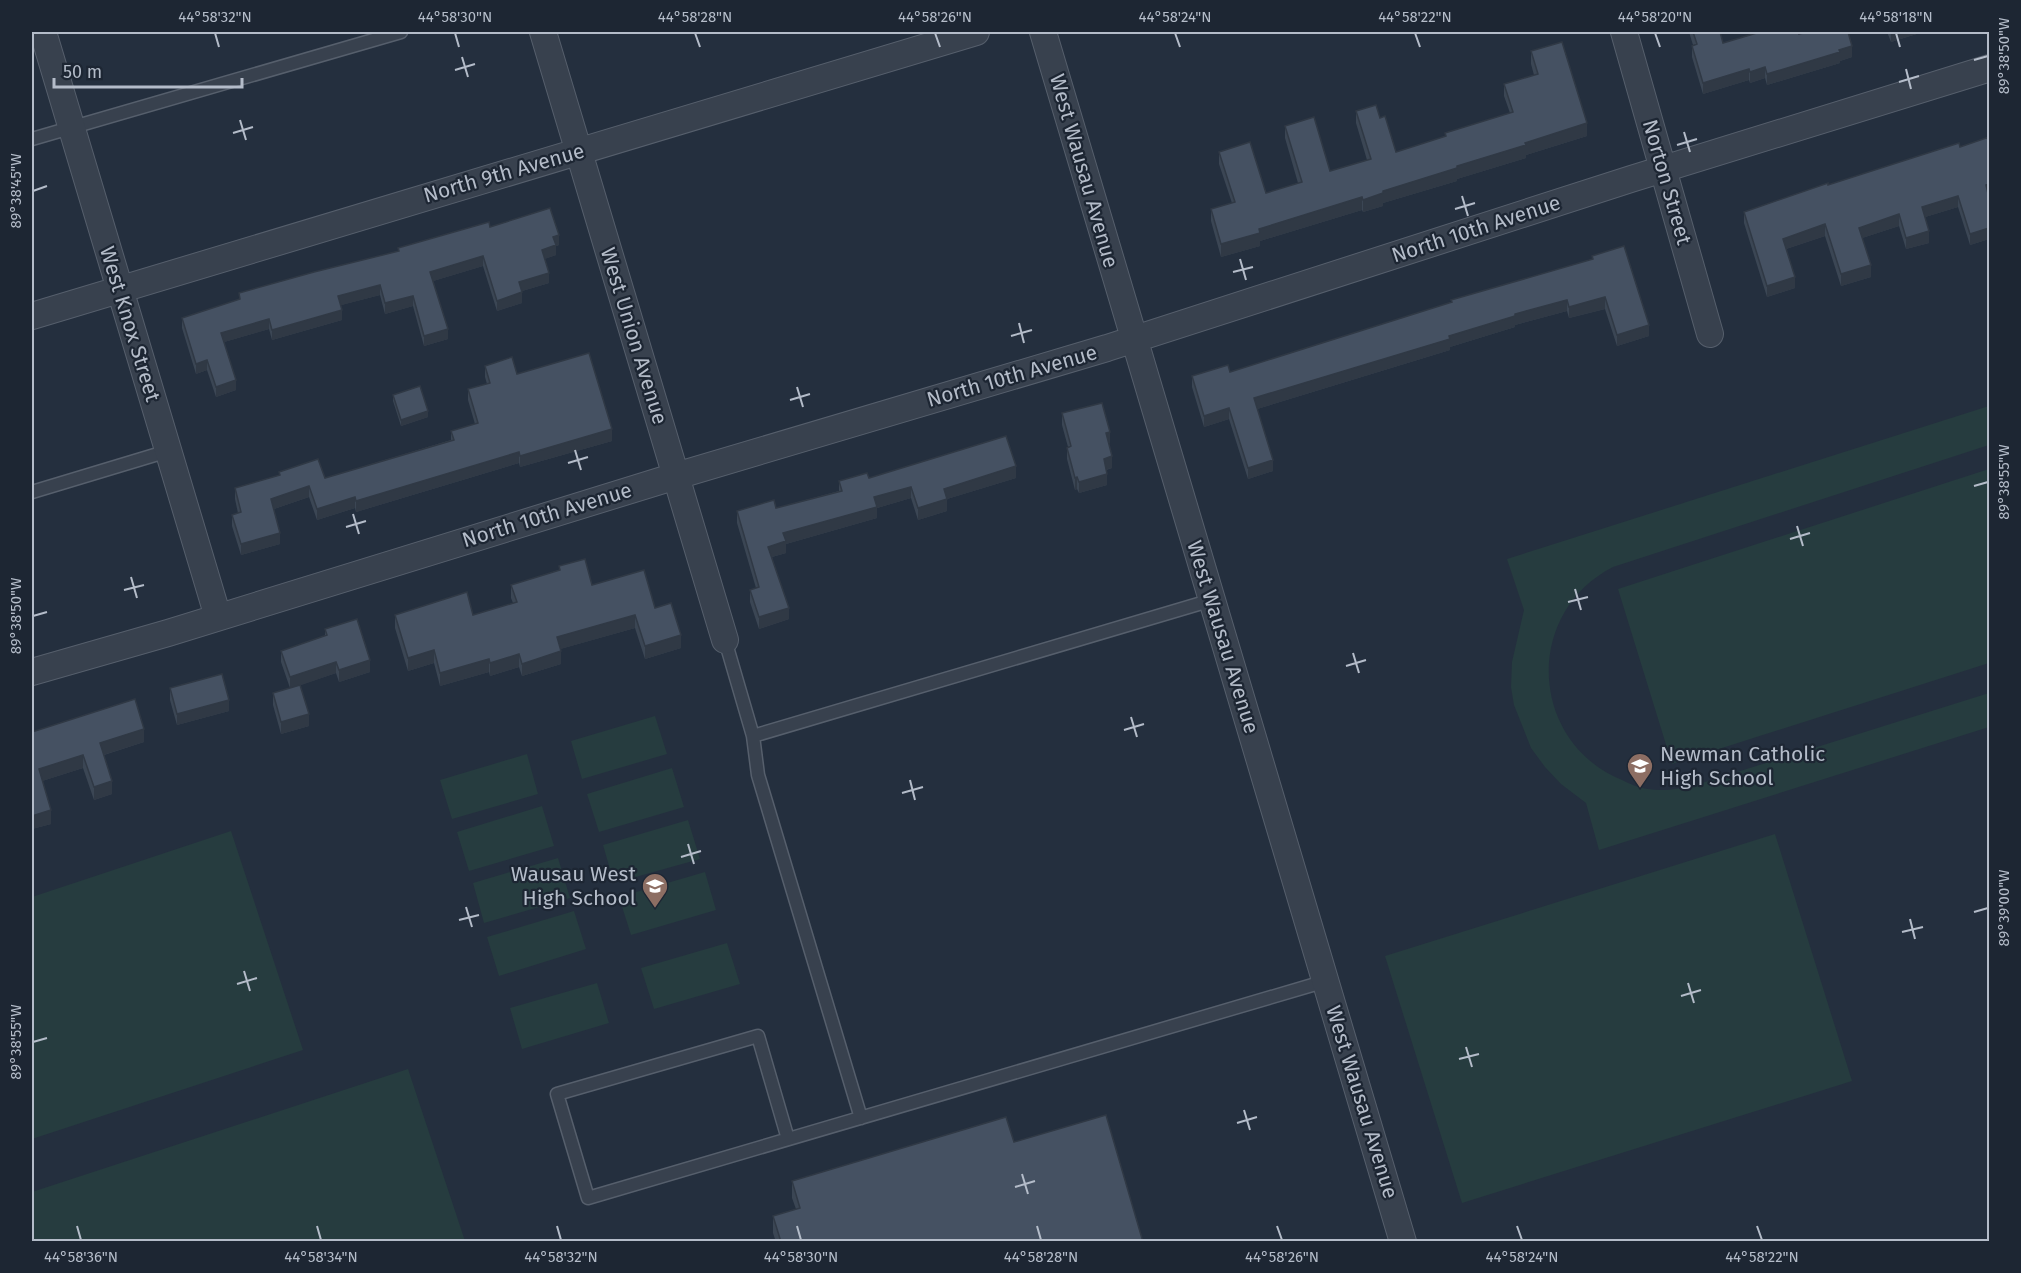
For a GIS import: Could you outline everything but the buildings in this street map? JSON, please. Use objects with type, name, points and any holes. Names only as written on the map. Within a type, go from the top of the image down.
[{"type":"street","name":"West Knox Street","points":[[43,32],[218,617]]},
{"type":"street","name":"West Union Avenue","points":[[543,32],[725,640]]},
{"type":"street","name":"North 9th Avenue","points":[[32,316],[976,32]]},
{"type":"street","name":"West Wausau Avenue","points":[[1043,32],[1403,1242]]},
{"type":"street","name":"Norton Street","points":[[1624,32],[1710,334]]},
{"type":"street","name":"North 10th Avenue","points":[[32,672],[1134,339],[1664,169],[1989,68]]},
{"type":"lane","points":[[32,140],[402,32]]},
{"type":"lane","points":[[32,492],[168,451]]},
{"type":"lane","points":[[753,736],[1212,600]]},
{"type":"lane","points":[[725,640],[753,736],[758,775],[861,1118]]},
{"type":"lane","points":[[788,1139],[758,1036],[558,1094],[588,1198],[1326,981]]},
{"type":"green space","points":[[1989,406],[1989,445],[1613,567],[1584,588],[1563,614],[1552,645],[1549,676],[1555,708],[1569,737],[1591,762],[1628,783],[1655,790],[1675,789],[1702,783],[1989,693],[1989,727],[1599,850],[1586,803],[1561,784],[1531,748],[1514,705],[1511,687],[1512,662],[1524,610],[1507,559]]},
{"type":"green space","points":[[1989,469],[1989,663],[1672,764],[1618,589]]},
{"type":"green space","points":[[655,716],[667,754],[582,779],[571,741]]},
{"type":"green space","points":[[527,754],[538,794],[452,819],[440,780]]},
{"type":"green space","points":[[672,768],[684,807],[599,832],[587,794]]},
{"type":"green space","points":[[542,806],[554,846],[469,871],[457,832]]},
{"type":"green space","points":[[688,820],[700,859],[614,883],[603,845]]},
{"type":"green space","points":[[231,831],[303,1050],[32,1139],[32,897]]},
{"type":"green space","points":[[1775,834],[1852,1081],[1462,1203],[1385,956]]},
{"type":"green space","points":[[558,858],[570,898],[484,923],[473,883]]},
{"type":"green space","points":[[705,872],[716,910],[631,935],[619,897]]},
{"type":"green space","points":[[574,911],[586,949],[499,976],[487,937]]},
{"type":"green space","points":[[727,943],[740,984],[654,1009],[641,968]]},
{"type":"green space","points":[[597,983],[609,1023],[522,1049],[510,1008]]},
{"type":"green space","points":[[408,1069],[465,1241],[32,1241],[32,1192]]},
{"type":"place","name":"Newman Catholic High School","points":[[1640,789]]},
{"type":"place","name":"Wausau West High School","points":[[655,909]]}]
